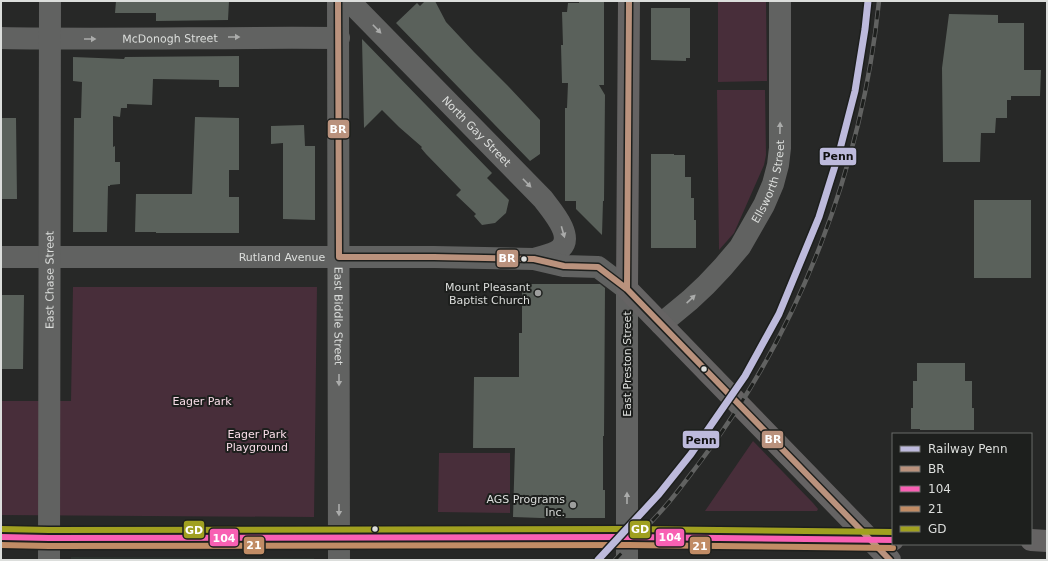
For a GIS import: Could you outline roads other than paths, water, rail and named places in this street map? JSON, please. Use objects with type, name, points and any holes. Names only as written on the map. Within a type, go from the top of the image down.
[{"type":"main road","name":"East Preston Street","points":[[627,289],[629,1]]},
{"type":"main road","points":[[627,289],[882,540],[890,560]]},
{"type":"main road","points":[[1,537],[628,537],[882,540]]},
{"type":"main road","points":[[1032,540],[1047,541]]},
{"type":"street","name":"East Chase Street","points":[[49,560],[50,1]]},
{"type":"street","name":"East Biddle Street","points":[[338,1],[339,560]]},
{"type":"street","name":"North Gay Street","points":[[351,1],[356,8],[543,199],[559,220],[564,231],[565,241],[561,248],[552,253],[534,259]]},
{"type":"street","name":"Ellsworth Street","points":[[661,324],[695,295],[723,267],[740,247],[764,205],[773,184],[778,165],[780,148],[780,1]]},
{"type":"street","name":"McDonogh Street","points":[[1,38],[339,38]]},
{"type":"street","name":"Rutland Avenue","points":[[1,257],[434,257],[534,259],[564,266],[598,267],[627,289]]},
{"type":"street","name":"East Preston Street","points":[[627,289],[628,560]]},
{"type":"railway","points":[[615,560],[673,497],[736,411],[768,357],[797,301],[821,244],[842,184],[858,124],[871,63],[879,1]]},
{"type":"rail line","name":"Penn","points":[[598,560],[659,494],[691,454],[745,376],[779,314],[819,217],[839,153],[855,91],[868,1]]},
{"type":"place","name":"Mount Pleasant Baptist Church","points":[[538,293]]},
{"type":"place","name":"AGS Programs Inc.","points":[[573,505]]},
{"type":"park label","name":"Eager Park","points":[[202,401]]},
{"type":"park label","name":"Eager Park Playground","points":[[257,440]]}]
